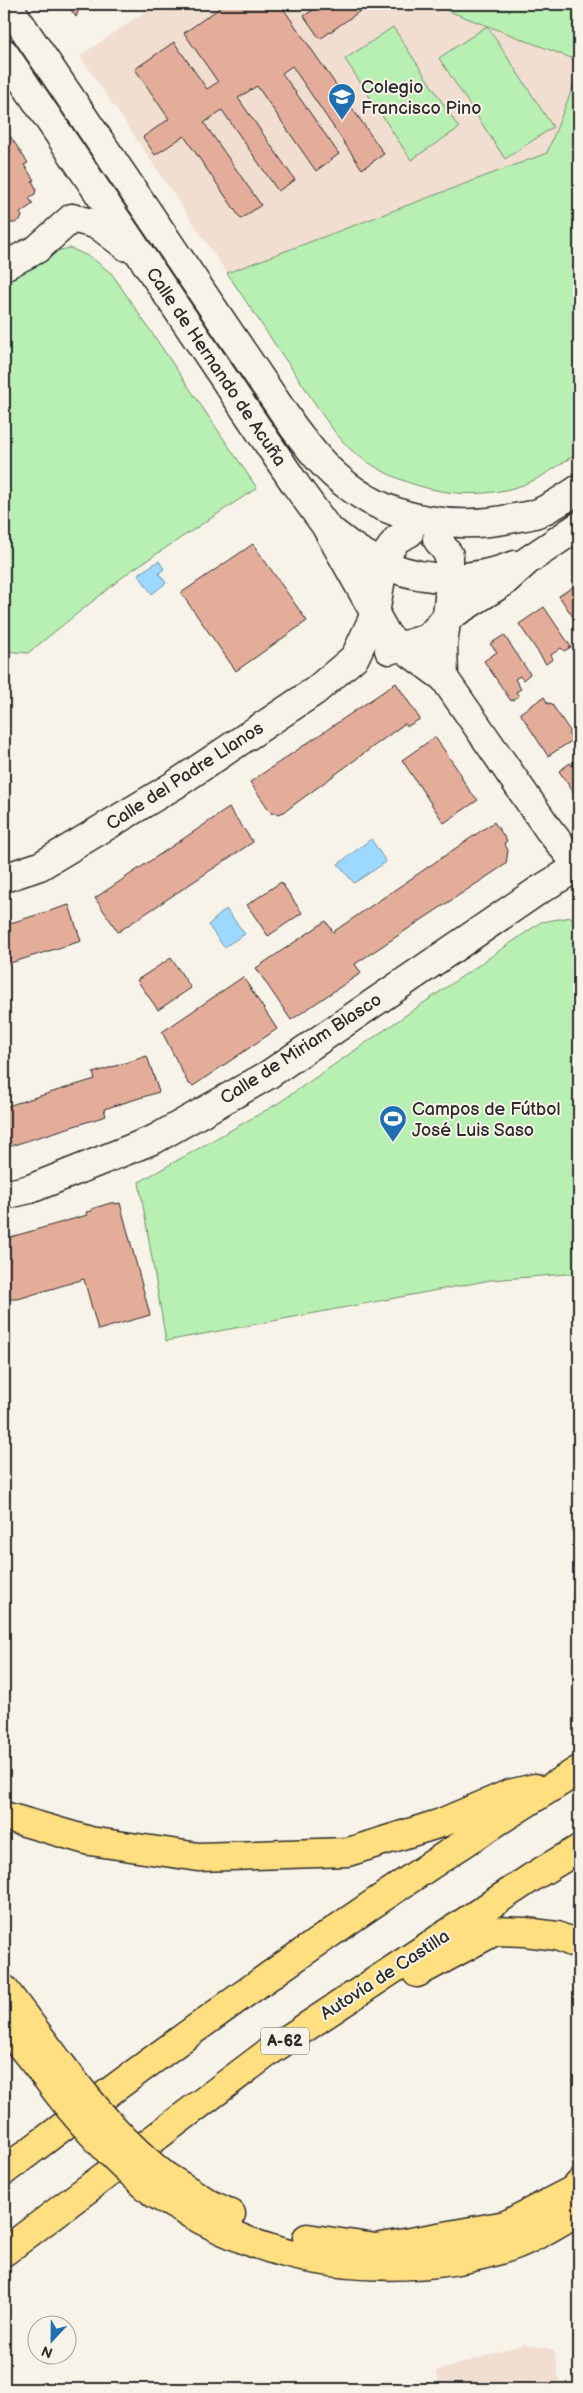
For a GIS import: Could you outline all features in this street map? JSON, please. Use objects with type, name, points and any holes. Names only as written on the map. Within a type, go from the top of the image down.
[{"type":"highway","points":[[4,1816],[90,1841],[199,1857],[348,1852],[441,1823],[509,1794],[569,1776]]},
{"type":"highway","points":[[4,2171],[218,2012],[364,1910],[569,1776]]},
{"type":"highway","name":"Autovía de Castilla","points":[[4,2252],[270,2051],[579,1848]]},
{"type":"highway","points":[[270,2051],[495,1931],[557,1936],[579,1945]]},
{"type":"highway","points":[[4,1989],[52,2069]]},
{"type":"highway","points":[[4,2025],[116,2132],[139,2156],[160,2185],[203,2221],[252,2243],[287,2254],[373,2267],[459,2259],[516,2244],[579,2211]]},
{"type":"highway","points":[[160,2185],[250,2222],[292,2236],[376,2248],[506,2225],[575,2188],[579,2184]]},
{"type":"street","name":"Calle de Hernando de Acuña","points":[[7,4],[294,428],[351,505],[378,520],[409,533],[444,532]]},
{"type":"street","name":"Calle de Hernando de Acuña","points":[[4,53],[88,178],[100,181],[107,209],[325,525],[388,636],[444,678],[549,830],[579,867]]},
{"type":"street","name":"Calle de Hernando de Acuña","points":[[104,148],[102,169],[107,209],[160,252],[182,264]]},
{"type":"street","points":[[72,218],[71,203],[88,178]]},
{"type":"street","points":[[4,266],[37,249],[72,218],[107,209]]},
{"type":"street","name":"Calle de Hernando de Acuña","points":[[322,464],[348,487],[374,502],[444,532]]},
{"type":"street","points":[[444,678],[443,645],[450,578],[449,555],[444,532],[473,539],[509,530],[579,489]]},
{"type":"street","name":"Calle de Hernando de Acuña","points":[[325,525],[352,548],[383,566],[418,576],[450,578],[492,574],[527,561]]},
{"type":"street","points":[[527,561],[579,526]]},
{"type":"street","points":[[375,614],[383,566],[388,552],[397,539],[409,533]]},
{"type":"street","name":"Calle del Padre Llanos","points":[[356,656],[402,647],[428,638],[445,619],[504,582],[527,561]]},
{"type":"street","name":"Calle del Padre Llanos","points":[[4,878],[40,866],[173,786],[315,691],[356,656],[375,614]]},
{"type":"street","name":"Calle de Miriam Blasco","points":[[4,1195],[30,1189],[155,1139],[268,1075],[536,892],[579,867]]},
{"type":"shaded area","name":"Colegio Francisco Pino","points":[[156,4],[430,4],[579,61],[579,71],[547,153],[227,273],[80,56]]},
{"type":"shaded area","points":[[525,2344],[554,2350],[561,2389],[441,2389],[436,2371]]},
{"type":"green space","points":[[430,4],[579,4],[579,61]]},
{"type":"green space","points":[[487,26],[553,127],[505,159],[439,58]]},
{"type":"green space","points":[[393,27],[459,128],[411,160],[345,59]]},
{"type":"green space","points":[[579,71],[579,452],[534,480],[517,487],[495,492],[473,494],[429,489],[387,473],[350,449],[337,435],[227,273],[547,153]]},
{"type":"green space","points":[[70,248],[92,258],[112,274],[257,488],[129,572],[28,653],[4,651],[4,279],[55,251]]},
{"type":"green space","name":"Campos de Fútbol José Luis Saso","points":[[571,917],[579,923],[579,1273],[491,1280],[166,1341],[139,1182],[277,1104],[541,922]]},
{"type":"water","points":[[159,561],[164,569],[159,573],[166,583],[152,594],[138,574]]},
{"type":"water","points":[[371,839],[386,862],[354,883],[338,864]]},
{"type":"water","points":[[226,909],[245,934],[224,947],[208,925]]},
{"type":"building","points":[[67,4],[81,4],[76,17]]},
{"type":"building","points":[[219,4],[280,4],[384,154],[362,169],[292,66],[282,73],[339,154],[316,171],[257,86],[238,98],[295,180],[278,191],[222,110],[204,123],[261,205],[241,219],[184,136],[155,155],[143,137],[169,119],[135,69],[174,42],[207,89],[218,82],[184,33],[221,7]]},
{"type":"building","points":[[322,4],[359,4],[363,9],[320,39],[304,16]]},
{"type":"building","points":[[4,127],[28,163],[24,165],[34,180],[32,181],[36,188],[35,194],[29,198],[33,204],[20,213],[21,219],[15,223],[11,223],[4,212]]},
{"type":"building","points":[[253,544],[307,621],[236,671],[181,593]]},
{"type":"building","points":[[579,583],[579,626],[559,596]]},
{"type":"building","points":[[544,607],[571,647],[564,651],[561,648],[551,655],[553,659],[546,664],[519,624]]},
{"type":"building","points":[[504,635],[530,674],[523,680],[520,676],[515,679],[521,689],[516,692],[519,696],[511,701],[484,661],[497,652],[490,644]]},
{"type":"building","points":[[396,683],[420,719],[408,726],[404,724],[284,812],[272,814],[250,782]]},
{"type":"building","points":[[544,697],[548,704],[551,703],[570,731],[568,733],[573,740],[548,756],[520,713]]},
{"type":"building","points":[[435,737],[462,776],[469,790],[478,800],[444,823],[402,760]]},
{"type":"building","points":[[570,763],[574,769],[579,766],[578,799],[559,771]]},
{"type":"building","points":[[229,808],[253,842],[118,932],[95,898]]},
{"type":"building","points":[[494,822],[507,841],[504,843],[508,850],[506,864],[355,964],[361,973],[291,1020],[256,968],[326,921],[333,932]]},
{"type":"building","points":[[281,882],[302,913],[268,936],[247,905]]},
{"type":"building","points":[[69,905],[81,941],[4,965],[4,925]]},
{"type":"building","points":[[171,958],[191,988],[158,1010],[137,980]]},
{"type":"building","points":[[243,977],[277,1029],[193,1086],[188,1083],[162,1032]]},
{"type":"building","points":[[147,1056],[159,1092],[104,1109],[106,1116],[4,1148],[4,1107],[95,1079],[93,1073]]},
{"type":"building","points":[[114,1202],[114,1204],[120,1203],[150,1315],[98,1330],[84,1279],[18,1299],[4,1299],[4,1239],[87,1215],[86,1212],[92,1211],[91,1209]]},
{"type":"place","name":"Colegio Francisco Pino","points":[[342,121]]},
{"type":"place","name":"Campos de Fútbol José Luis Saso","points":[[393,1143]]}]
